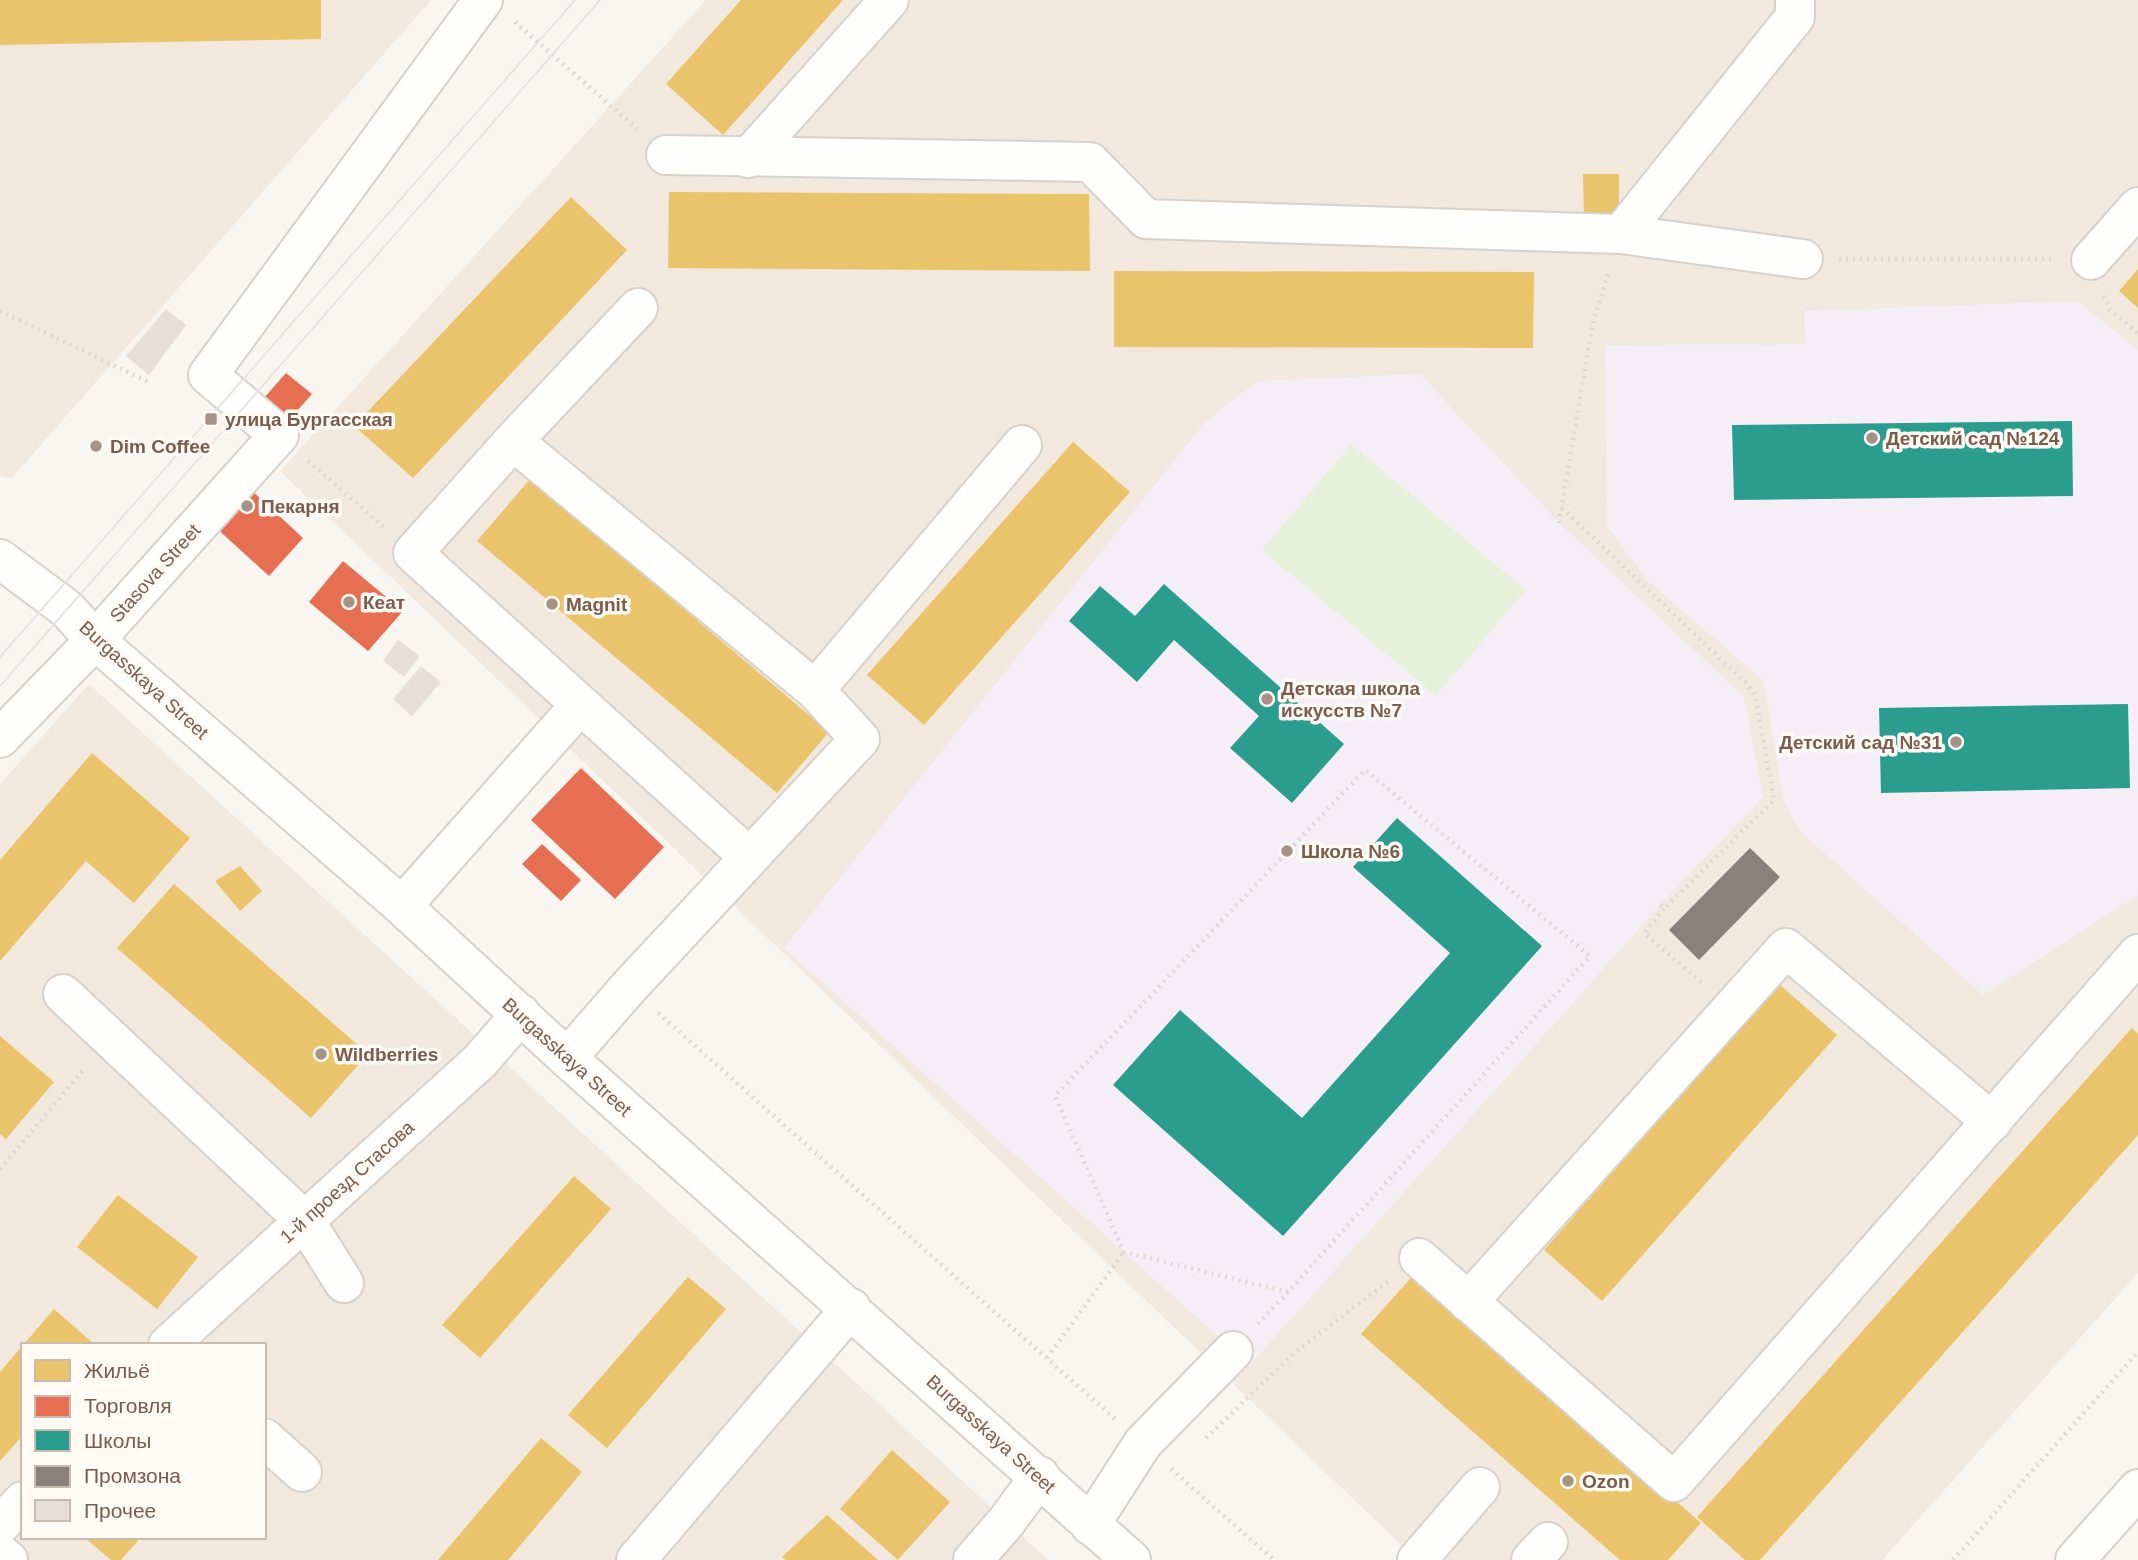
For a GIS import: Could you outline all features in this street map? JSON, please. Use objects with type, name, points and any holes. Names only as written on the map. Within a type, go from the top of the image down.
[{"type":"street","points":[[748,158],[889,0]]},
{"type":"street","points":[[1621,233],[1795,17],[1795,0]]},
{"type":"street","points":[[279,435],[208,375],[496,8]]},
{"type":"street","points":[[666,155],[1090,162],[1146,219],[1621,233],[1803,259]]},
{"type":"street","points":[[2091,260],[2138,207]]},
{"type":"street","points":[[638,308],[513,441],[413,553],[749,857]]},
{"type":"street","name":"Stasova Street","points":[[0,738],[95,640],[279,435]]},
{"type":"street","points":[[513,441],[814,690],[860,739],[629,987],[567,1058]]},
{"type":"street","points":[[814,690],[1022,445]]},
{"type":"street","name":"Burgasskaya Street","points":[[0,559],[67,609],[95,640],[402,906],[567,1058],[1040,1476],[1131,1560]]},
{"type":"street","points":[[402,906],[580,705]]},
{"type":"street","points":[[1468,1303],[1786,948],[1992,1122]]},
{"type":"street","points":[[1419,1258],[1674,1482],[2138,956]]},
{"type":"street","points":[[64,994],[305,1221],[344,1283]]},
{"type":"street","name":"1-й проезд Стасова","points":[[170,1343],[480,1061],[520,1014]]},
{"type":"street","points":[[636,1560],[850,1308]]},
{"type":"street","points":[[1090,1525],[1143,1443],[1233,1351]]},
{"type":"street","points":[[266,1440],[302,1472]]},
{"type":"street","points":[[973,1560],[1006,1522],[1040,1476]]},
{"type":"street","points":[[1417,1560],[1480,1487]]},
{"type":"street","points":[[2075,1560],[2138,1489]]},
{"type":"street","points":[[0,1525],[21,1503]]},
{"type":"street","points":[[0,1554],[8,1560]]},
{"type":"path","points":[[496,8],[666,155]]},
{"type":"path","points":[[1559,523],[1594,322],[1621,233]]},
{"type":"path","points":[[1803,259],[2091,260],[2109,310],[2138,333]]},
{"type":"path","points":[[0,311],[149,382]]},
{"type":"path","points":[[279,435],[413,553]]},
{"type":"path","points":[[1562,508],[1747,684],[1755,695],[1774,800],[1662,906],[1644,933],[1731,1009]]},
{"type":"path","points":[[1365,770],[1590,956],[1288,1292],[1124,1252],[1055,1096],[1365,770]]},
{"type":"path","points":[[629,987],[1274,1560]]},
{"type":"path","points":[[0,1170],[111,1038]]},
{"type":"path","points":[[1047,1358],[1124,1252]]},
{"type":"path","points":[[1201,1444],[1294,1353],[1419,1258]]},
{"type":"path","points":[[1953,1560],[2138,1352]]},
{"type":"path","points":[[1173,1471],[1182,1462]]},
{"type":"shaded area","points":[[0,0],[431,0],[11,479],[0,476]]},
{"type":"shaded area","points":[[706,0],[2138,0],[2138,1273],[1882,1560],[1417,1560],[280,471]]},
{"type":"shaded area","points":[[2077,301],[2138,350],[2138,895],[1983,995],[1801,832],[1784,802],[1764,681],[1648,581],[1607,526],[1605,345],[1806,344],[1804,311]]},
{"type":"shaded area","name":"Школа №6","points":[[1420,374],[1559,523],[1744,697],[1763,797],[1660,905],[1250,1365],[784,948],[1205,422],[1258,381]]},
{"type":"shaded area","points":[[89,684],[1048,1560],[0,1560],[0,784]]},
{"type":"green space","points":[[1351,444],[1526,590],[1436,696],[1262,550]]},
{"type":"building: Жильё","points":[[0,0],[321,0],[321,39],[0,45]]},
{"type":"building: Жильё","points":[[741,0],[843,0],[723,135],[666,84]]},
{"type":"building: Жильё","points":[[1583,174],[1619,174],[1619,214],[1584,215]]},
{"type":"building: Жильё","points":[[669,192],[1089,194],[1090,271],[668,268]]},
{"type":"building: Жильё","points":[[571,197],[627,250],[413,478],[354,426]]},
{"type":"building: Жильё","points":[[2138,269],[2138,308],[2119,291]]},
{"type":"building: Жильё","points":[[1114,271],[1534,272],[1533,348],[1114,347]]},
{"type":"building: Жильё","points":[[1073,442],[1130,492],[924,725],[867,675]]},
{"type":"building: Жильё","points":[[530,479],[829,732],[777,793],[477,541]]},
{"type":"building: Жильё","points":[[92,753],[190,838],[134,903],[86,861],[0,961],[0,860]]},
{"type":"building: Жильё","points":[[240,866],[262,891],[240,911],[215,881]]},
{"type":"building: Жильё","points":[[174,884],[368,1054],[311,1118],[117,948]]},
{"type":"building: Жильё","points":[[1779,984],[1837,1035],[1602,1301],[1544,1250]]},
{"type":"building: Жильё","points":[[2132,1028],[2138,1034],[2138,1135],[1760,1560],[1745,1560],[1697,1517]]},
{"type":"building: Жильё","points":[[0,1036],[54,1082],[6,1139],[0,1134]]},
{"type":"building: Жильё","points":[[574,1176],[611,1209],[480,1358],[442,1325]]},
{"type":"building: Жильё","points":[[118,1195],[198,1257],[157,1309],[77,1247]]},
{"type":"building: Жильё","points":[[1416,1272],[1701,1523],[1668,1560],[1620,1560],[1361,1334]]},
{"type":"building: Жильё","points":[[688,1277],[726,1309],[607,1448],[568,1415]]},
{"type":"building: Жильё","points":[[54,1309],[93,1343],[25,1343]]},
{"type":"building: Жильё","points":[[21,1347],[21,1437],[0,1461],[0,1372]]},
{"type":"building: Жильё","points":[[541,1438],[582,1472],[508,1560],[438,1560]]},
{"type":"building: Жильё","points":[[892,1450],[950,1502],[898,1560],[840,1509]]},
{"type":"building: Жильё","points":[[827,1515],[878,1560],[786,1560],[782,1557]]},
{"type":"building: Жильё","points":[[86,1539],[139,1539],[121,1560],[111,1560]]},
{"type":"building: Торговля","points":[[286,373],[312,394],[281,429],[256,407]]},
{"type":"building: Торговля","points":[[248,487],[303,538],[269,576],[213,525]]},
{"type":"building: Торговля","points":[[343,561],[403,611],[368,651],[309,602]]},
{"type":"building: Торговля","points":[[581,768],[664,847],[615,899],[531,820]]},
{"type":"building: Торговля","points":[[542,844],[581,880],[561,901],[522,864]]},
{"type":"building: Школы","points":[[2072,421],[2073,496],[1734,500],[1732,425]]},
{"type":"building: Школы","name":"Детская школа искусств №7","points":[[1164,584],[1344,744],[1292,803],[1230,748],[1259,716],[1174,640],[1137,682],[1069,621],[1100,586],[1135,616]]},
{"type":"building: Школы","points":[[2128,704],[2130,788],[1881,793],[1879,708]]},
{"type":"building: Школы","points":[[1397,818],[1542,946],[1283,1236],[1113,1085],[1180,1010],[1302,1118],[1450,953],[1353,867]]},
{"type":"building: Промзона","points":[[1750,848],[1780,877],[1699,960],[1669,930]]},
{"type":"building: Прочее","points":[[166,309],[186,325],[149,375],[126,356]]},
{"type":"building: Прочее","points":[[398,640],[420,656],[404,677],[383,661]]},
{"type":"building: Прочее","points":[[421,666],[441,682],[412,716],[393,699]]},
{"type":"tram line","points":[[0,657],[575,0]]},
{"type":"tram line","points":[[0,686],[600,0]]},
{"type":"place","name":"улица Бургасская","points":[[211,419]]},
{"type":"place","name":"Детский сад №124","points":[[1872,438]]},
{"type":"place","name":"Dim Coffee","points":[[96,446]]},
{"type":"place","name":"Пекарня","points":[[247,506]]},
{"type":"place","name":"Кеат","points":[[349,602]]},
{"type":"place","name":"Magnit","points":[[552,604]]},
{"type":"place","name":"Детская школа искусств №7","points":[[1267,699]]},
{"type":"place","name":"Детский сад №31","points":[[1956,742]]},
{"type":"place","name":"Школа №6","points":[[1287,851]]},
{"type":"place","name":"Wildberries","points":[[321,1054]]},
{"type":"place","name":"Ozon","points":[[1568,1481]]}]
